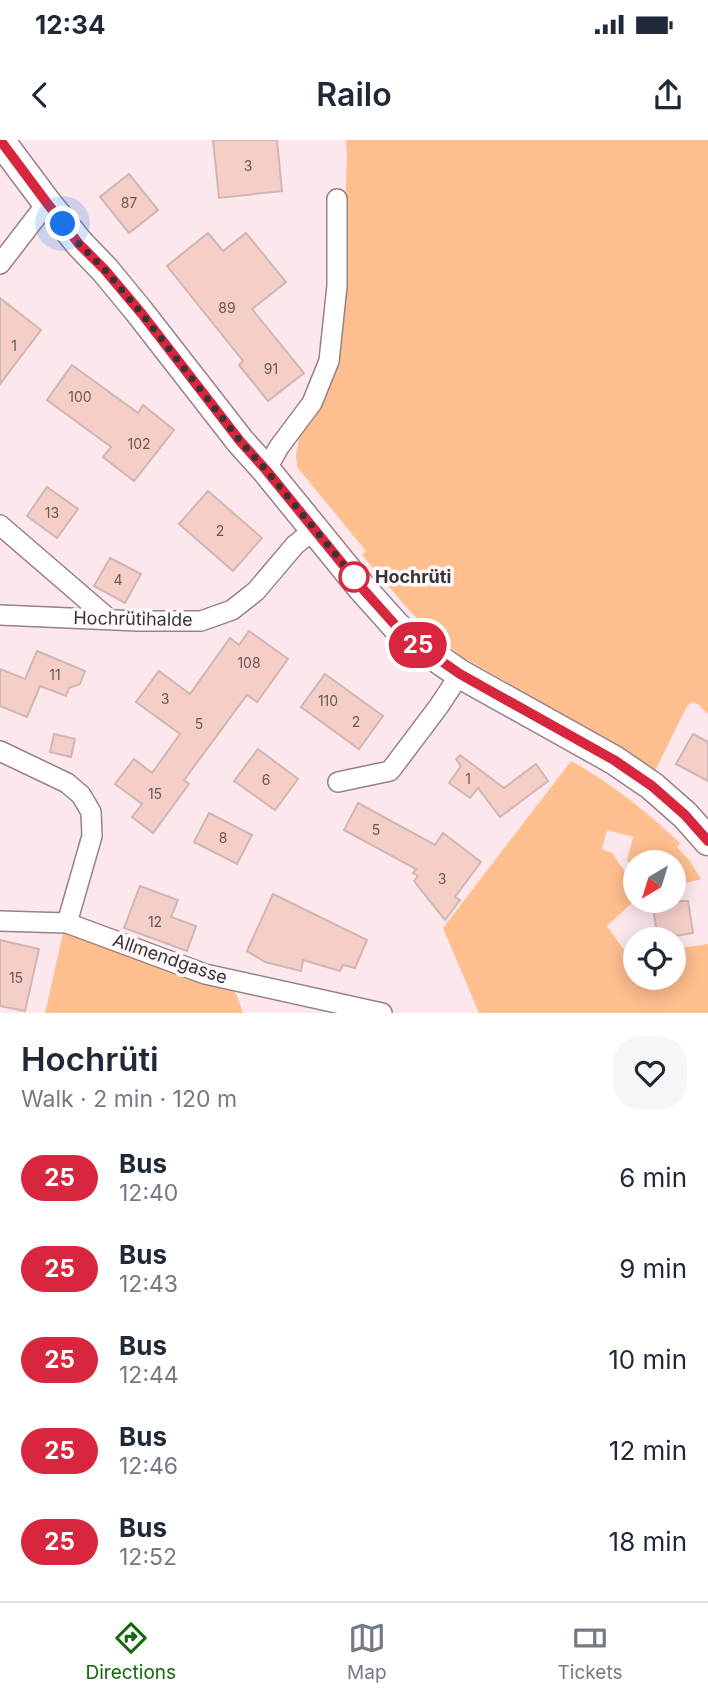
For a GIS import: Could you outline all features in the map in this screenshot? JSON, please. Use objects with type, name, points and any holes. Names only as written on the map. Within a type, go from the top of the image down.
[{"type":"street","points":[[1,140],[79,244],[142,314],[240,441],[397,627],[460,674],[614,760],[652,786],[685,815],[708,841]]},
{"type":"street","points":[[266,470],[279,447],[312,403],[330,361],[337,286],[337,199]]},
{"type":"street","points":[[0,264],[47,203]]},
{"type":"street","points":[[0,525],[109,619]]},
{"type":"street","name":"Hochrütihalde","points":[[0,615],[201,621],[232,610],[256,591],[295,545],[315,528]]},
{"type":"street","points":[[338,782],[390,771],[460,674]]},
{"type":"street","points":[[0,751],[67,783],[81,795],[91,812],[92,836],[68,923]]},
{"type":"street","name":"Allmendgasse","points":[[0,921],[68,923],[205,974],[382,1013]]},
{"type":"shaded area","points":[[346,140],[708,140],[708,714],[699,705],[693,702],[689,704],[655,771],[592,731],[461,656],[429,630],[362,555],[366,551],[297,467],[296,455],[301,428],[341,316]]},
{"type":"shaded area","points":[[571,761],[642,809],[680,843],[677,847],[680,850],[630,850],[633,837],[607,830],[602,849],[612,853],[623,869],[623,911],[607,926],[623,949],[623,990],[686,990],[686,947],[708,944],[708,1013],[479,1013],[443,928]]},
{"type":"shaded area","points":[[686,857],[689,860],[701,879],[686,883]]},
{"type":"shaded area","points":[[64,929],[231,988],[243,1013],[45,1013]]},
{"type":"building","points":[[213,140],[277,140],[282,191],[219,198]]},
{"type":"building","points":[[129,174],[158,210],[129,233],[100,197]]},
{"type":"building","points":[[208,233],[223,251],[246,233],[286,282],[252,309],[304,373],[268,401],[239,365],[243,361],[167,266]]},
{"type":"building","points":[[0,298],[41,330],[0,384]]},
{"type":"building","points":[[72,365],[138,413],[143,405],[174,430],[134,481],[103,457],[111,447],[47,400]]},
{"type":"building","points":[[47,487],[78,509],[57,538],[27,516]]},
{"type":"building","points":[[208,491],[262,538],[233,571],[179,524]]},
{"type":"building","points":[[110,558],[141,574],[125,603],[94,586]]},
{"type":"building","points":[[249,631],[288,659],[257,702],[247,695],[184,780],[189,784],[153,833],[132,817],[142,804],[115,784],[134,759],[152,773],[180,734],[136,702],[159,671],[190,694],[230,638],[239,645]]},
{"type":"building","points":[[37,651],[85,671],[80,684],[69,688],[66,696],[40,686],[27,717],[0,706],[0,669],[25,679]]},
{"type":"building","points":[[325,674],[383,716],[359,749],[301,707]]},
{"type":"building","points":[[54,734],[75,739],[71,757],[50,752]]},
{"type":"building","points":[[693,734],[708,742],[708,781],[676,764]]},
{"type":"building","points":[[258,749],[298,779],[275,810],[234,781]]},
{"type":"building","points":[[460,755],[504,788],[536,764],[548,781],[500,817],[478,788],[470,798],[449,783],[461,766],[456,759]]},
{"type":"building","points":[[358,803],[435,845],[443,833],[481,862],[455,897],[460,900],[445,920],[414,881],[418,876],[413,873],[416,869],[344,830]]},
{"type":"building","points":[[209,813],[252,835],[237,864],[194,842]]},
{"type":"building","points":[[140,886],[178,900],[171,917],[196,926],[187,951],[124,928]]},
{"type":"building","points":[[273,894],[367,940],[355,968],[343,965],[340,971],[303,960],[301,971],[265,962],[247,951]]},
{"type":"building","points":[[688,901],[693,933],[686,934],[686,927],[656,927],[654,914],[686,914]]},
{"type":"building","points":[[0,940],[39,949],[25,1011],[0,1006]]},
{"type":"bus line","name":"25","points":[[0,140],[79,244],[142,314],[240,441],[397,627],[460,674],[614,760],[652,786],[685,815],[708,841]]},
{"type":"place","name":"Hochrüti","points":[[354,577]]},
{"type":"route","points":[[63,224],[142,314],[240,441],[354,577]]}]
